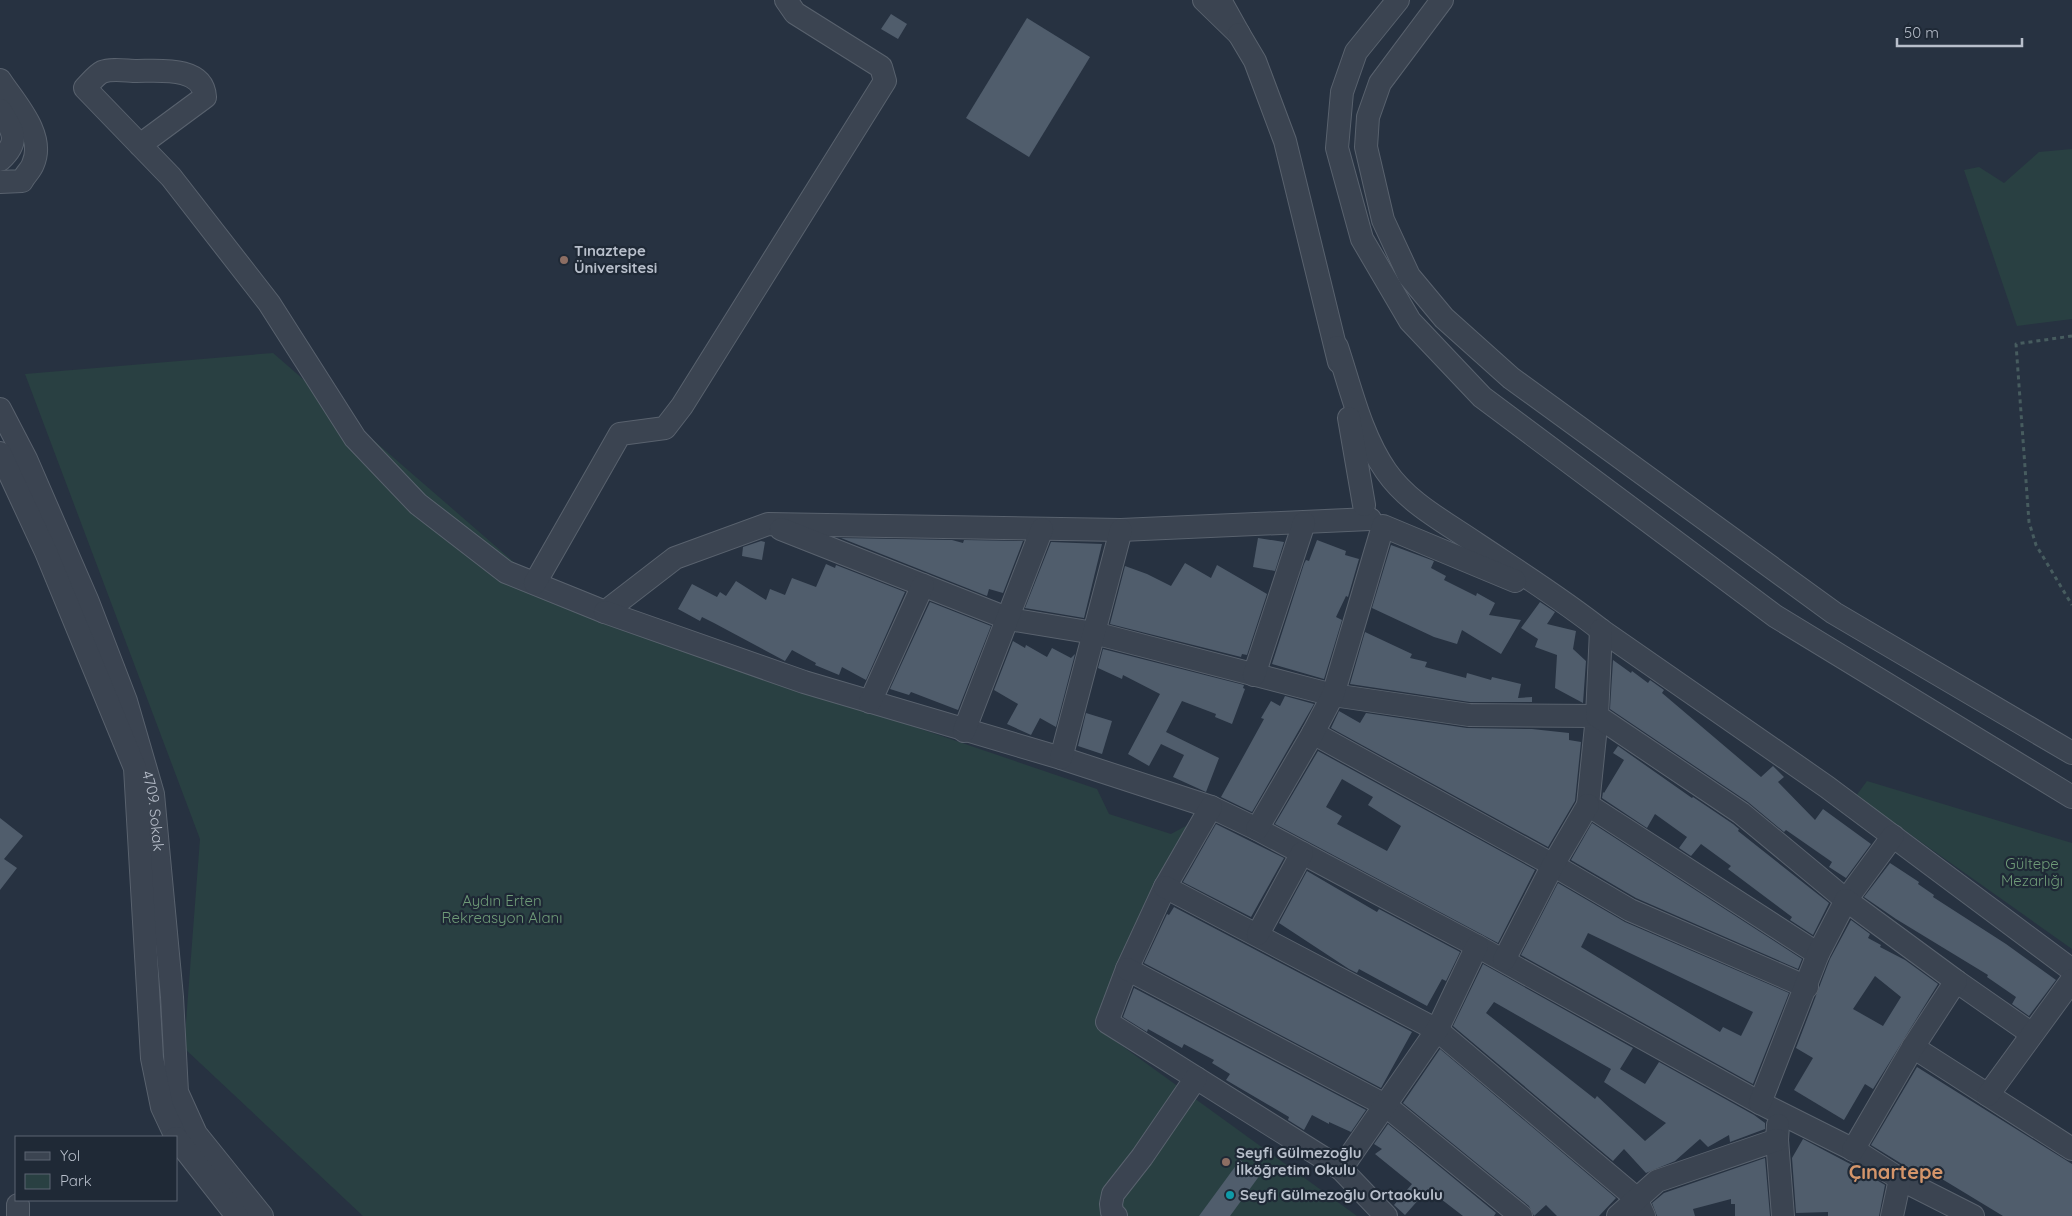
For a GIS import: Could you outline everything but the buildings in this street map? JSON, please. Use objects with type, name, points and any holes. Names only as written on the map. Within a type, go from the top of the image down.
[{"type":"street","points":[[535,584],[620,434],[665,428],[682,406],[885,81],[881,67],[795,13],[786,0]]},
{"type":"street","points":[[1204,0],[1240,34]]},
{"type":"street","points":[[1220,0],[1255,62],[1285,141],[1337,347],[1372,516]]},
{"type":"street","points":[[1398,0],[1356,52],[1342,92],[1337,148],[1362,239],[1410,321],[1482,397],[1775,616],[2072,797]]},
{"type":"street","points":[[1442,0],[1380,84],[1368,117],[1366,148],[1383,220],[1410,276],[1444,318],[1511,378],[1834,613],[2072,753]]},
{"type":"street","points":[[140,145],[204,97],[204,89],[198,82],[179,72],[115,70],[102,72],[85,88],[140,145],[171,177],[269,303],[355,438],[418,504],[506,572],[606,612],[804,682],[964,731],[1061,758],[1211,807],[1257,829],[1504,960],[1770,1108],[1853,1150],[1900,1179],[1973,1216]]},
{"type":"street","points":[[0,80],[29,124],[37,144],[33,164],[22,180],[0,182]]},
{"type":"street","points":[[0,110],[12,129],[14,142],[10,151],[0,160]]},
{"type":"street","points":[[1337,347],[1367,437],[1386,470],[1401,489],[1427,511],[1567,603],[1602,630],[1827,787],[2072,970]]},
{"type":"street","name":"4709. Sokak","points":[[0,410],[26,459],[88,602],[126,701],[152,794],[172,997],[177,1092],[196,1134],[262,1216]]},
{"type":"street","name":"4709. Sokak","points":[[0,453],[46,552],[135,768],[152,1058],[162,1107],[176,1136]]},
{"type":"street","points":[[606,612],[675,558],[768,524],[1121,530],[1304,523],[1372,516],[1396,524],[1405,514],[1407,501],[1401,489],[1388,483],[1374,486],[1368,491],[1372,516],[1332,695],[1313,733],[1257,829]]},
{"type":"street","points":[[1372,516],[1567,603]]},
{"type":"street","points":[[1254,675],[1304,523]]},
{"type":"street","points":[[768,524],[1009,619],[1094,633],[1332,695],[1469,715],[1597,716],[1741,813],[1846,900],[2032,1034]]},
{"type":"street","points":[[964,731],[1009,619],[1042,528]]},
{"type":"street","points":[[1061,758],[1121,530]]},
{"type":"street","points":[[870,702],[923,585]]},
{"type":"street","points":[[1504,960],[1553,865],[1588,805],[1597,716],[1602,630]]},
{"type":"street","points":[[1313,733],[1553,865],[1630,910],[1807,987]]},
{"type":"street","points":[[1588,805],[1818,954]]},
{"type":"street","points":[[1211,807],[1165,887],[1127,969],[1107,1022],[1342,1170],[1386,1216]]},
{"type":"street","points":[[1783,1216],[1777,1140],[1770,1108],[1818,954],[1846,900],[1894,836]]},
{"type":"street","points":[[1258,934],[1302,853]]},
{"type":"street","points":[[1165,887],[1258,934],[1437,1030],[1640,1207]]},
{"type":"street","points":[[1342,1170],[1437,1030],[1477,946]]},
{"type":"street","points":[[1127,969],[1385,1105],[1521,1216]]},
{"type":"street","points":[[1988,1095],[2072,980]]},
{"type":"street","points":[[1853,1150],[1913,1047],[1956,981]]},
{"type":"street","points":[[1913,1047],[2072,1149]]},
{"type":"street","points":[[1116,1216],[1112,1212],[1113,1194],[1142,1157],[1196,1078]]},
{"type":"street","name":"4709. Sokak","points":[[178,1140],[237,1216]]},
{"type":"street","points":[[1618,1216],[1640,1207],[1657,1181],[1777,1140]]},
{"type":"street","points":[[1892,1216],[1900,1179]]},
{"type":"path","points":[[2072,336],[2016,344],[2029,522],[2036,544],[2072,605]]},
{"type":"green space","points":[[2072,149],[2072,319],[2017,326],[1964,170],[1979,167],[2004,183],[2039,152]]},
{"type":"green space","name":"Aydın Erten Rekreasyon Alanı","points":[[273,353],[568,609],[1097,789],[1109,814],[1171,834],[1195,821],[1096,1027],[1357,1216],[363,1216],[184,1048],[200,839],[25,374]]},
{"type":"green space","name":"Gültepe Mezarlığı","points":[[1867,781],[2072,843],[2072,949],[1856,796]]},
{"type":"place","name":"Tınaztepe Üniversitesi","points":[[564,260]]},
{"type":"place","name":"Seyfi Gülmezoğlu İlköğretim Okulu","points":[[1226,1162]]},
{"type":"place","name":"Seyfi Gülmezoğlu Ortaokulu","points":[[1230,1195]]},
{"type":"district","name":"Çınartepe","points":[[1896,1172]]}]
